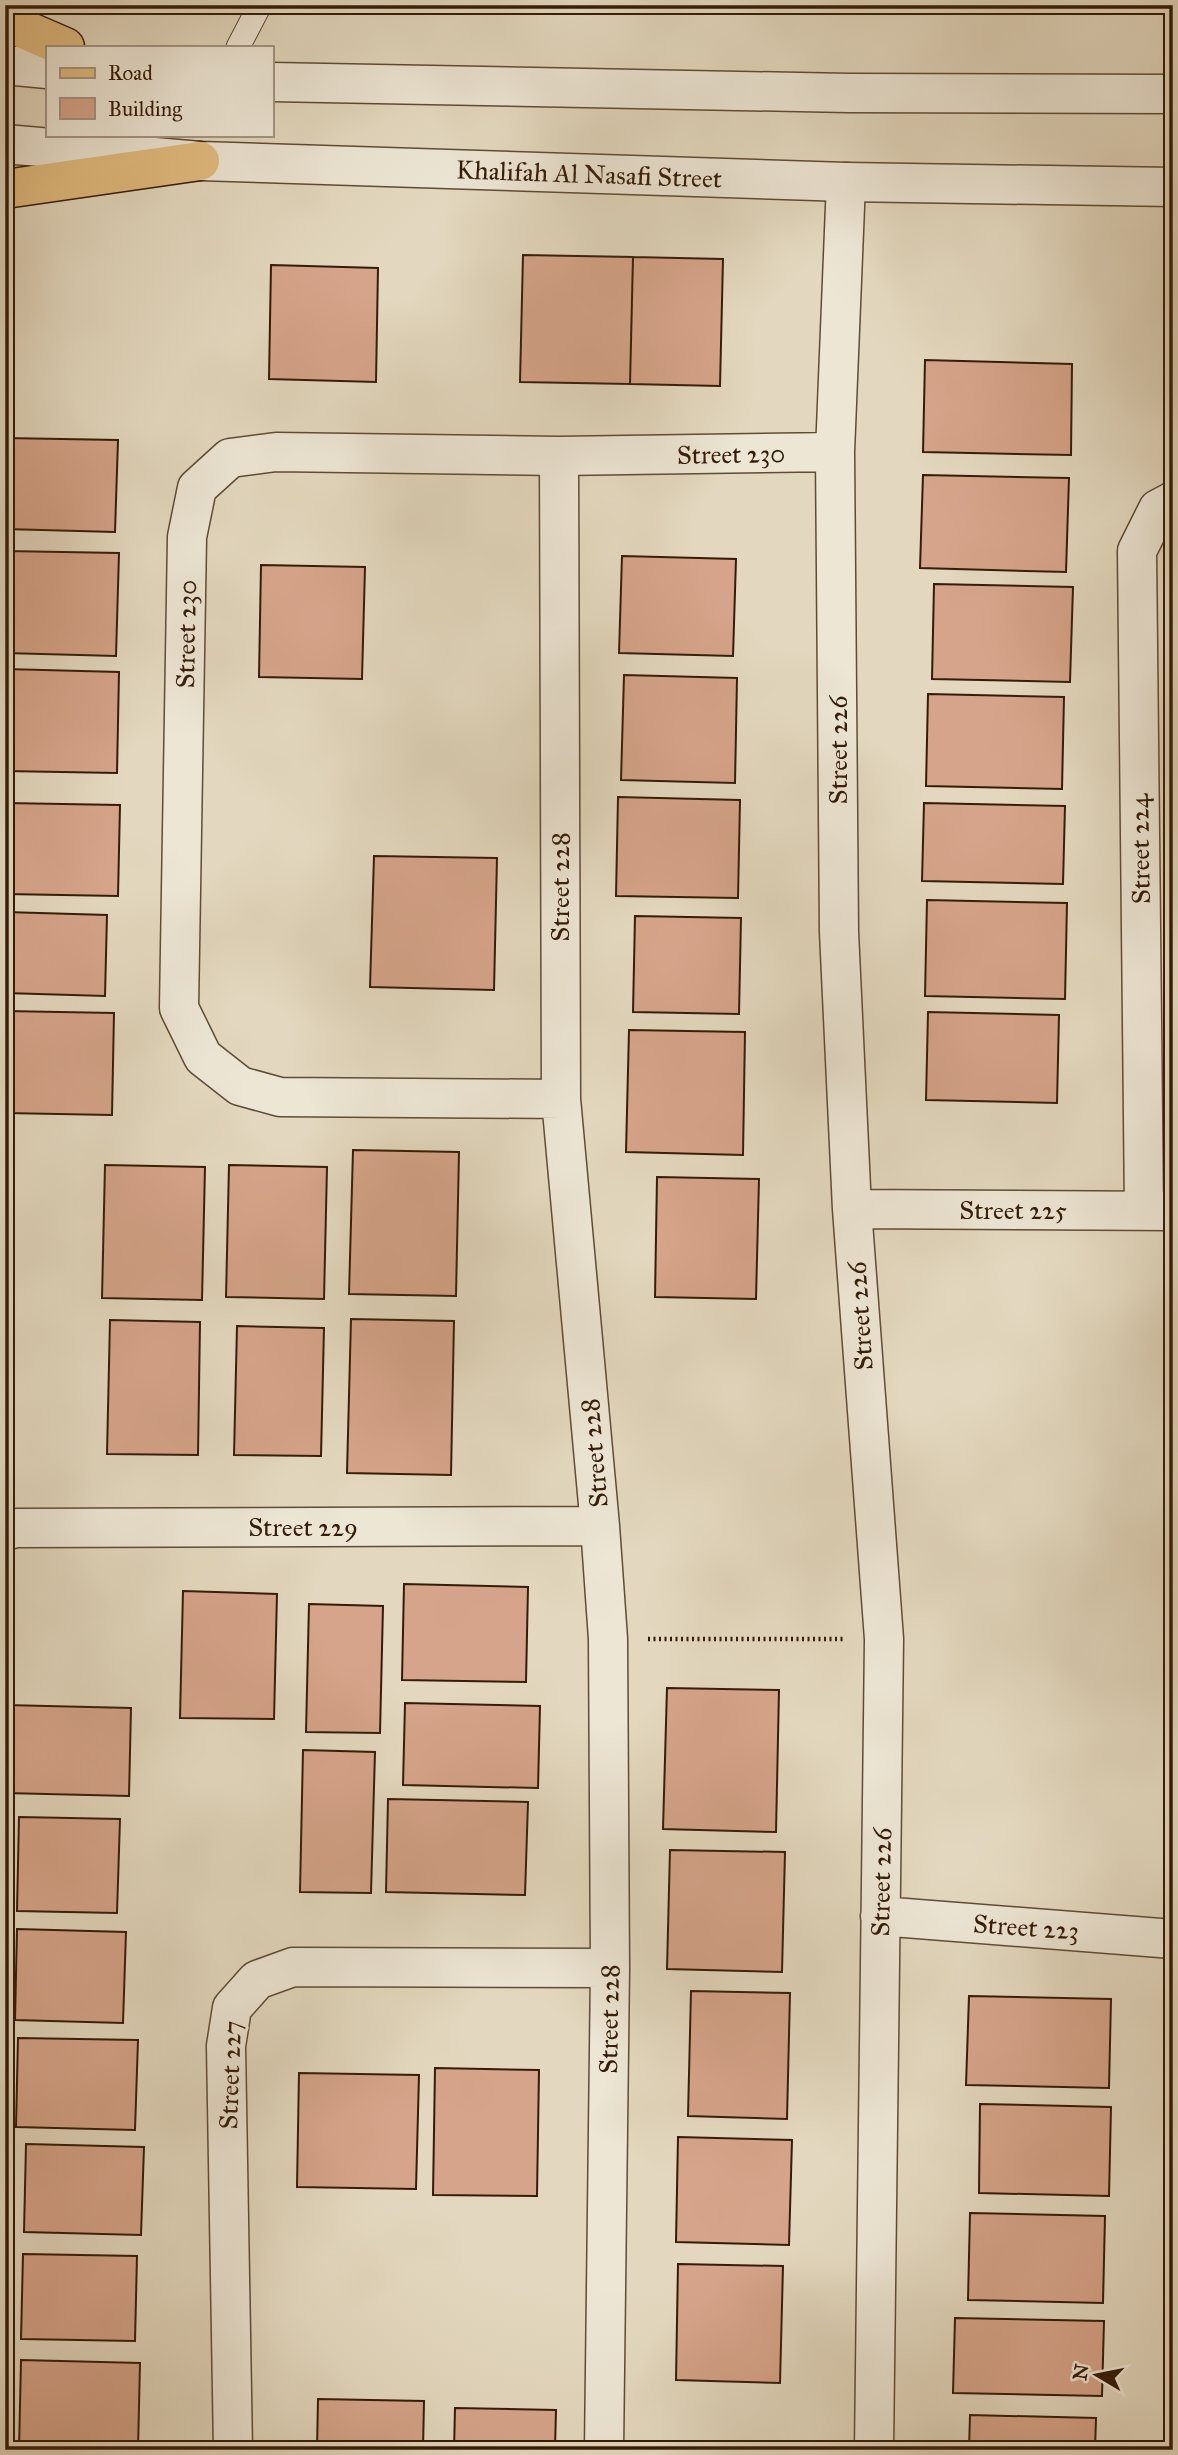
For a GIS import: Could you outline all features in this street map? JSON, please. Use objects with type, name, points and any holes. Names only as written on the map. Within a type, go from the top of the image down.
[{"type":"main road","points":[[5,18],[14,25],[63,46]]},
{"type":"main road","points":[[5,190],[200,161]]},
{"type":"street","points":[[5,65],[46,69]]},
{"type":"street","points":[[273,82],[849,93],[1173,94]]},
{"type":"street","name":"Khalifah Al Nasafi Street","points":[[5,144],[200,161],[846,182],[1173,187]]},
{"type":"street","name":"Street 226","points":[[846,182],[835,452],[839,932],[852,1209],[884,1639],[874,2450]]},
{"type":"street","name":"Street 230","points":[[561,1099],[280,1097],[240,1086],[203,1057],[179,1008],[187,537],[197,488],[230,458],[276,452],[559,456],[835,452]]},
{"type":"street","name":"Street 228","points":[[559,456],[561,1099],[608,1639],[610,1968],[604,2450]]},
{"type":"street","name":"Street 224","points":[[1158,1211],[1137,551],[1158,509],[1173,501]]},
{"type":"street","name":"Street 225","points":[[852,1209],[1158,1211]]},
{"type":"street","name":"Street 229","points":[[5,1531],[16,1528],[600,1526]]},
{"type":"street","name":"Street 223","points":[[880,1916],[1173,1938]]},
{"type":"street","name":"Street 227","points":[[233,2450],[226,2046],[232,2008],[257,1980],[293,1967],[610,1968]]},
{"type":"lane","points":[[239,46],[260,5]]},
{"type":"path","points":[[608,1639],[884,1639]]},
{"type":"building","points":[[523,255],[633,257],[630,384],[520,382]]},
{"type":"building","points":[[633,257],[723,259],[720,386],[630,384]]},
{"type":"building","points":[[271,265],[378,268],[376,382],[269,379]]},
{"type":"building","points":[[925,360],[1072,364],[1071,455],[923,452]]},
{"type":"building","points":[[5,438],[118,440],[115,532],[5,529]]},
{"type":"building","points":[[923,475],[1069,478],[1066,572],[920,568]]},
{"type":"building","points":[[5,551],[119,553],[116,656],[5,653]]},
{"type":"building","points":[[622,556],[736,559],[733,656],[619,653]]},
{"type":"building","points":[[261,565],[365,567],[362,679],[259,677]]},
{"type":"building","points":[[934,584],[1073,587],[1070,682],[932,679]]},
{"type":"building","points":[[5,669],[119,672],[117,773],[5,771]]},
{"type":"building","points":[[624,675],[737,678],[735,783],[621,780]]},
{"type":"building","points":[[928,694],[1064,697],[1062,789],[926,786]]},
{"type":"building","points":[[618,797],[740,800],[738,898],[616,896]]},
{"type":"building","points":[[5,803],[120,805],[118,896],[5,894]]},
{"type":"building","points":[[924,803],[1065,806],[1063,884],[922,881]]},
{"type":"building","points":[[374,856],[497,858],[494,990],[370,987]]},
{"type":"building","points":[[927,900],[1067,903],[1065,999],[925,996]]},
{"type":"building","points":[[5,912],[107,915],[105,996],[5,993]]},
{"type":"building","points":[[635,916],[741,918],[739,1014],[633,1012]]},
{"type":"building","points":[[5,1011],[114,1013],[112,1115],[5,1113]]},
{"type":"building","points":[[928,1012],[1059,1015],[1057,1103],[926,1100]]},
{"type":"building","points":[[629,1030],[745,1032],[743,1155],[626,1152]]},
{"type":"building","points":[[353,1150],[459,1152],[456,1296],[349,1294]]},
{"type":"building","points":[[105,1165],[205,1167],[202,1300],[102,1298]]},
{"type":"building","points":[[229,1165],[327,1167],[324,1299],[226,1297]]},
{"type":"building","points":[[657,1177],[759,1179],[756,1299],[655,1297]]},
{"type":"building","points":[[351,1319],[454,1321],[451,1475],[347,1473]]},
{"type":"building","points":[[110,1320],[200,1322],[198,1455],[107,1454]]},
{"type":"building","points":[[237,1326],[324,1328],[321,1456],[234,1455]]},
{"type":"building","points":[[404,1584],[528,1587],[526,1682],[402,1680]]},
{"type":"building","points":[[183,1591],[277,1594],[274,1719],[180,1718]]},
{"type":"building","points":[[309,1604],[383,1606],[380,1733],[306,1732]]},
{"type":"building","points":[[667,1688],[779,1690],[776,1832],[663,1829]]},
{"type":"building","points":[[405,1703],[540,1706],[538,1788],[403,1785]]},
{"type":"building","points":[[5,1705],[131,1708],[129,1796],[5,1793]]},
{"type":"building","points":[[303,1750],[375,1752],[371,1893],[300,1892]]},
{"type":"building","points":[[388,1799],[528,1802],[525,1895],[386,1892]]},
{"type":"building","points":[[19,1817],[120,1819],[117,1913],[17,1911]]},
{"type":"building","points":[[670,1850],[785,1852],[782,1972],[667,1969]]},
{"type":"building","points":[[17,1929],[126,1932],[123,2023],[15,2020]]},
{"type":"building","points":[[691,1991],[790,1993],[787,2119],[688,2116]]},
{"type":"building","points":[[969,1996],[1111,1999],[1109,2088],[966,2085]]},
{"type":"building","points":[[18,2038],[138,2040],[135,2130],[16,2127]]},
{"type":"building","points":[[435,2068],[539,2070],[537,2196],[433,2195]]},
{"type":"building","points":[[299,2073],[419,2075],[416,2189],[297,2187]]},
{"type":"building","points":[[980,2104],[1111,2107],[1109,2196],[979,2193]]},
{"type":"building","points":[[678,2137],[792,2140],[789,2245],[676,2242]]},
{"type":"building","points":[[26,2144],[144,2147],[141,2235],[24,2232]]},
{"type":"building","points":[[970,2213],[1105,2216],[1103,2303],[968,2300]]},
{"type":"building","points":[[23,2254],[137,2256],[135,2341],[21,2339]]},
{"type":"building","points":[[678,2264],[783,2266],[780,2383],[676,2380]]},
{"type":"building","points":[[955,2318],[1104,2321],[1102,2396],[953,2393]]},
{"type":"building","points":[[21,2360],[140,2363],[138,2450],[19,2450]]},
{"type":"building","points":[[318,2399],[424,2401],[423,2450],[317,2450]]},
{"type":"building","points":[[455,2408],[556,2410],[555,2450],[454,2450]]},
{"type":"building","points":[[970,2415],[1096,2418],[1095,2450],[969,2450]]}]
